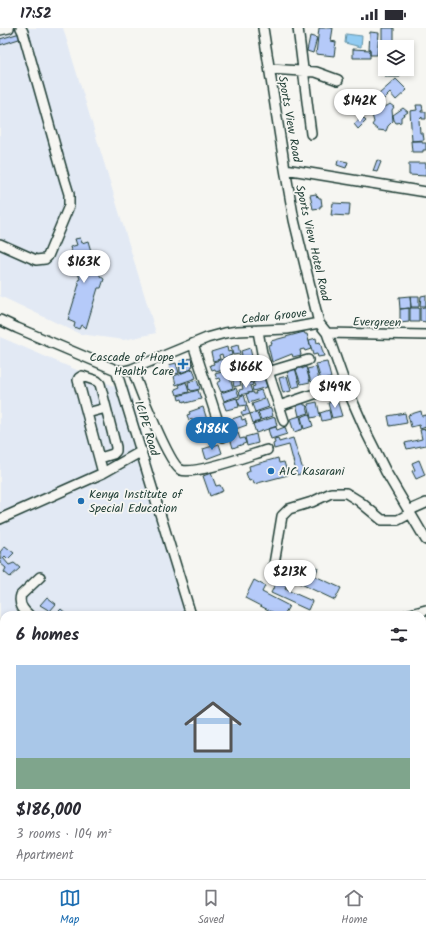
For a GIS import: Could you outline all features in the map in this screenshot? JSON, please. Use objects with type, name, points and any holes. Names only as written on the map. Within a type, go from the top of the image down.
[{"type":"street","points":[[0,30],[9,28]]},
{"type":"street","points":[[0,244],[36,260],[44,260],[48,256],[69,206],[69,194],[21,28]]},
{"type":"street","name":"Sports View Road","points":[[263,28],[285,169],[426,192]]},
{"type":"street","points":[[298,28],[311,134]]},
{"type":"street","points":[[270,69],[316,72],[338,80]]},
{"type":"street","name":"Sports View Hotel Road","points":[[285,169],[294,220],[319,323]]},
{"type":"street","points":[[0,320],[116,370]]},
{"type":"street","name":"Cedar Groove","points":[[116,370],[124,371],[132,369],[193,344],[225,333],[287,329],[319,323],[327,333],[345,384],[367,434],[386,472],[426,540]]},
{"type":"street","points":[[258,331],[268,372],[284,421]]},
{"type":"street","name":"Evergreen","points":[[327,333],[426,335]]},
{"type":"street","points":[[193,344],[223,437]]},
{"type":"street","points":[[268,372],[308,360]]},
{"type":"street","points":[[132,369],[168,454],[180,470],[193,470],[208,467],[267,450]]},
{"type":"street","name":"ICIPE Road","points":[[116,370],[190,611]]},
{"type":"street","points":[[100,458],[116,452],[99,382],[82,376],[78,380],[104,473]]},
{"type":"street","points":[[278,406],[328,388]]},
{"type":"street","points":[[87,413],[106,408]]},
{"type":"street","points":[[0,519],[104,473],[142,451]]},
{"type":"street","points":[[274,564],[282,516],[289,509],[312,502],[330,493],[346,493],[359,501],[382,520],[398,520],[410,511],[426,503]]},
{"type":"street","points":[[24,611],[20,599],[21,595],[40,577]]},
{"type":"shaded area","points":[[0,28],[63,28],[156,333],[124,340],[80,334],[0,296]]},
{"type":"shaded area","name":"Kenya Institute of Special Education","points":[[0,337],[116,387],[128,385],[195,611],[0,611]]},
{"type":"water","points":[[346,34],[362,36],[361,47],[345,43]]},
{"type":"building","points":[[319,28],[333,28],[331,41],[336,42],[334,56],[316,54]]},
{"type":"building","points":[[382,28],[394,28],[394,40],[382,40]]},
{"type":"building","points":[[370,32],[379,33],[377,55],[370,55]]},
{"type":"building","points":[[20,33],[22,38],[0,45],[0,39]]},
{"type":"building","points":[[310,36],[317,38],[313,53],[307,51]]},
{"type":"building","points":[[353,49],[370,50],[370,58],[353,58]]},
{"type":"building","points":[[386,76],[400,76],[400,77]]},
{"type":"building","points":[[396,79],[407,90],[396,100],[390,93],[384,99],[379,94]]},
{"type":"building","points":[[390,104],[394,107],[392,110],[393,121],[388,126],[386,131],[378,130],[372,125],[374,122],[372,115],[373,110],[376,107],[387,106]]},
{"type":"building","points":[[416,105],[422,105],[423,110],[421,112],[426,112],[426,119],[422,119],[422,117],[419,120],[420,133],[423,133],[424,140],[412,141],[410,111],[417,110]]},
{"type":"building","points":[[403,108],[408,112],[401,117],[401,122],[396,123],[393,115]]},
{"type":"building","points":[[362,117],[366,121],[358,129],[354,124]]},
{"type":"building","points":[[411,141],[422,141],[422,143],[426,143],[426,150],[423,150],[423,152],[412,152]]},
{"type":"building","points":[[338,160],[348,162],[346,168],[337,165]]},
{"type":"building","points":[[377,160],[381,162],[377,172],[373,171]]},
{"type":"building","points":[[409,163],[426,163],[426,176],[409,175]]},
{"type":"building","points":[[316,194],[317,197],[318,196],[321,198],[322,206],[320,206],[320,208],[313,209],[310,195]]},
{"type":"building","points":[[333,203],[350,204],[349,216],[331,215]]},
{"type":"building","points":[[80,238],[82,243],[88,241],[97,272],[100,273],[100,276],[104,279],[101,288],[98,288],[86,328],[81,325],[79,329],[74,327],[75,323],[68,320],[79,284],[78,280],[80,279],[70,247],[77,245],[75,239]]},
{"type":"building","points":[[426,295],[426,306],[420,306],[421,296]]},
{"type":"building","points":[[410,296],[419,296],[419,307],[411,307]]},
{"type":"building","points":[[410,296],[411,308],[400,309],[399,297]]},
{"type":"building","points":[[426,307],[426,322],[420,321],[420,308]]},
{"type":"building","points":[[409,308],[409,322],[400,323],[400,309]]},
{"type":"building","points":[[410,308],[419,308],[419,322],[410,322]]},
{"type":"building","points":[[304,332],[307,334],[311,349],[305,351],[304,349],[300,350],[301,355],[293,357],[292,354],[272,362],[268,345],[272,344],[271,341]]},
{"type":"building","points":[[316,338],[317,343],[320,342],[324,356],[318,357],[317,354],[313,355],[309,340]]},
{"type":"building","points":[[238,345],[240,354],[233,355],[231,347]]},
{"type":"building","points":[[227,347],[228,352],[231,351],[232,355],[223,358],[222,354],[219,355],[220,359],[213,361],[211,352]]},
{"type":"building","points":[[250,348],[253,361],[241,364],[239,356],[242,355],[241,351]]},
{"type":"building","points":[[191,358],[193,366],[191,367],[192,369],[180,373],[179,362]]},
{"type":"building","points":[[223,359],[226,369],[216,372],[215,369],[212,370],[210,365],[214,364],[213,362]]},
{"type":"building","points":[[259,360],[261,369],[248,373],[245,364]]},
{"type":"building","points":[[327,362],[331,378],[321,380],[316,364]]},
{"type":"building","points":[[176,363],[179,373],[172,375],[169,365]]},
{"type":"building","points":[[241,364],[246,373],[239,375],[241,385],[234,387],[233,377],[235,377],[233,373],[231,373],[230,367]]},
{"type":"building","points":[[301,365],[302,369],[306,367],[310,382],[301,384],[295,367]]},
{"type":"building","points":[[316,367],[319,380],[311,382],[307,369]]},
{"type":"building","points":[[295,368],[300,386],[292,388],[287,370]]},
{"type":"building","points":[[193,369],[196,378],[176,385],[174,376]]},
{"type":"building","points":[[229,370],[232,377],[230,378],[233,388],[221,392],[217,383],[221,381],[220,378],[217,379],[215,374]]},
{"type":"building","points":[[287,376],[291,391],[283,393],[279,378]]},
{"type":"building","points":[[264,378],[267,387],[253,391],[252,387],[255,386],[253,382]]},
{"type":"building","points":[[197,380],[200,389],[189,390],[188,382]]},
{"type":"building","points":[[186,382],[189,392],[177,395],[175,389],[180,387],[179,385]]},
{"type":"building","points":[[252,382],[253,385],[250,386],[252,392],[240,395],[239,390],[243,389],[242,385]]},
{"type":"building","points":[[236,388],[239,396],[224,401],[221,393]]},
{"type":"building","points":[[198,390],[201,399],[186,403],[185,401],[183,402],[182,399],[179,400],[178,396]]},
{"type":"building","points":[[261,390],[264,398],[249,403],[246,394],[253,392],[256,394],[255,392]]},
{"type":"building","points":[[244,395],[247,405],[240,406],[237,399]]},
{"type":"building","points":[[237,398],[239,407],[226,410],[223,402]]},
{"type":"building","points":[[266,399],[269,407],[255,412],[252,404]]},
{"type":"building","points":[[337,400],[342,416],[332,418],[328,403]]},
{"type":"building","points":[[303,401],[309,413],[299,416],[296,403]]},
{"type":"building","points":[[317,402],[320,416],[311,418],[308,404]]},
{"type":"building","points":[[247,406],[250,414],[243,416],[241,412],[246,411],[245,407]]},
{"type":"building","points":[[203,407],[209,426],[192,432],[190,425],[193,424],[192,419],[189,420],[187,415],[190,414],[189,412]]},
{"type":"building","points":[[271,408],[273,416],[261,420],[258,412]]},
{"type":"building","points":[[329,410],[331,419],[322,421],[320,413]]},
{"type":"building","points":[[421,411],[422,416],[426,415],[426,427],[420,429],[419,425],[411,427],[408,415]]},
{"type":"building","points":[[255,412],[257,413],[260,421],[253,423],[250,414]]},
{"type":"building","points":[[405,413],[407,423],[390,426],[388,416]]},
{"type":"building","points":[[309,414],[313,426],[304,429],[301,417]]},
{"type":"building","points":[[241,416],[242,420],[245,419],[247,425],[233,430],[229,420]]},
{"type":"building","points":[[300,416],[303,429],[294,432],[290,419]]},
{"type":"building","points":[[275,417],[277,426],[256,433],[253,424]]},
{"type":"building","points":[[212,426],[215,436],[197,442],[195,436],[198,435],[197,431]]},
{"type":"building","points":[[276,427],[277,430],[285,427],[287,434],[271,439],[268,429]]},
{"type":"building","points":[[426,429],[426,445],[407,449],[405,443],[422,439],[420,430]]},
{"type":"building","points":[[238,433],[240,439],[244,438],[246,443],[233,448],[230,438],[234,437],[234,434]]},
{"type":"building","points":[[256,434],[258,443],[247,446],[245,437]]},
{"type":"building","points":[[278,438],[279,442],[293,438],[304,473],[297,475],[289,445],[274,449],[274,439]]},
{"type":"building","points":[[219,444],[222,453],[206,459],[203,449]]},
{"type":"building","points":[[278,458],[279,463],[284,462],[288,475],[254,484],[253,480],[249,481],[246,473],[250,471],[249,466]]},
{"type":"building","points":[[419,460],[425,475],[416,479],[412,471],[415,470],[412,463]]},
{"type":"building","points":[[211,473],[216,486],[220,485],[223,491],[210,496],[203,476]]},
{"type":"building","points":[[5,546],[14,553],[8,559],[5,556],[3,558],[9,565],[14,563],[20,568],[10,577],[4,572],[6,568],[0,563],[0,552]]},
{"type":"building","points":[[306,563],[318,568],[315,576],[341,588],[335,600],[297,582]]},
{"type":"building","points":[[279,576],[289,581],[285,589],[312,601],[308,610],[271,593]]},
{"type":"building","points":[[254,580],[265,586],[262,592],[289,606],[286,611],[270,611],[245,598]]},
{"type":"building","points":[[47,597],[56,604],[50,611],[40,605]]},
{"type":"place","name":"Cascade of Hope Health Care","points":[[183,364]]},
{"type":"place","name":"AIC Kasarani","points":[[271,471]]},
{"type":"place","name":"Kenya Institute of Special Education","points":[[81,501]]}]
